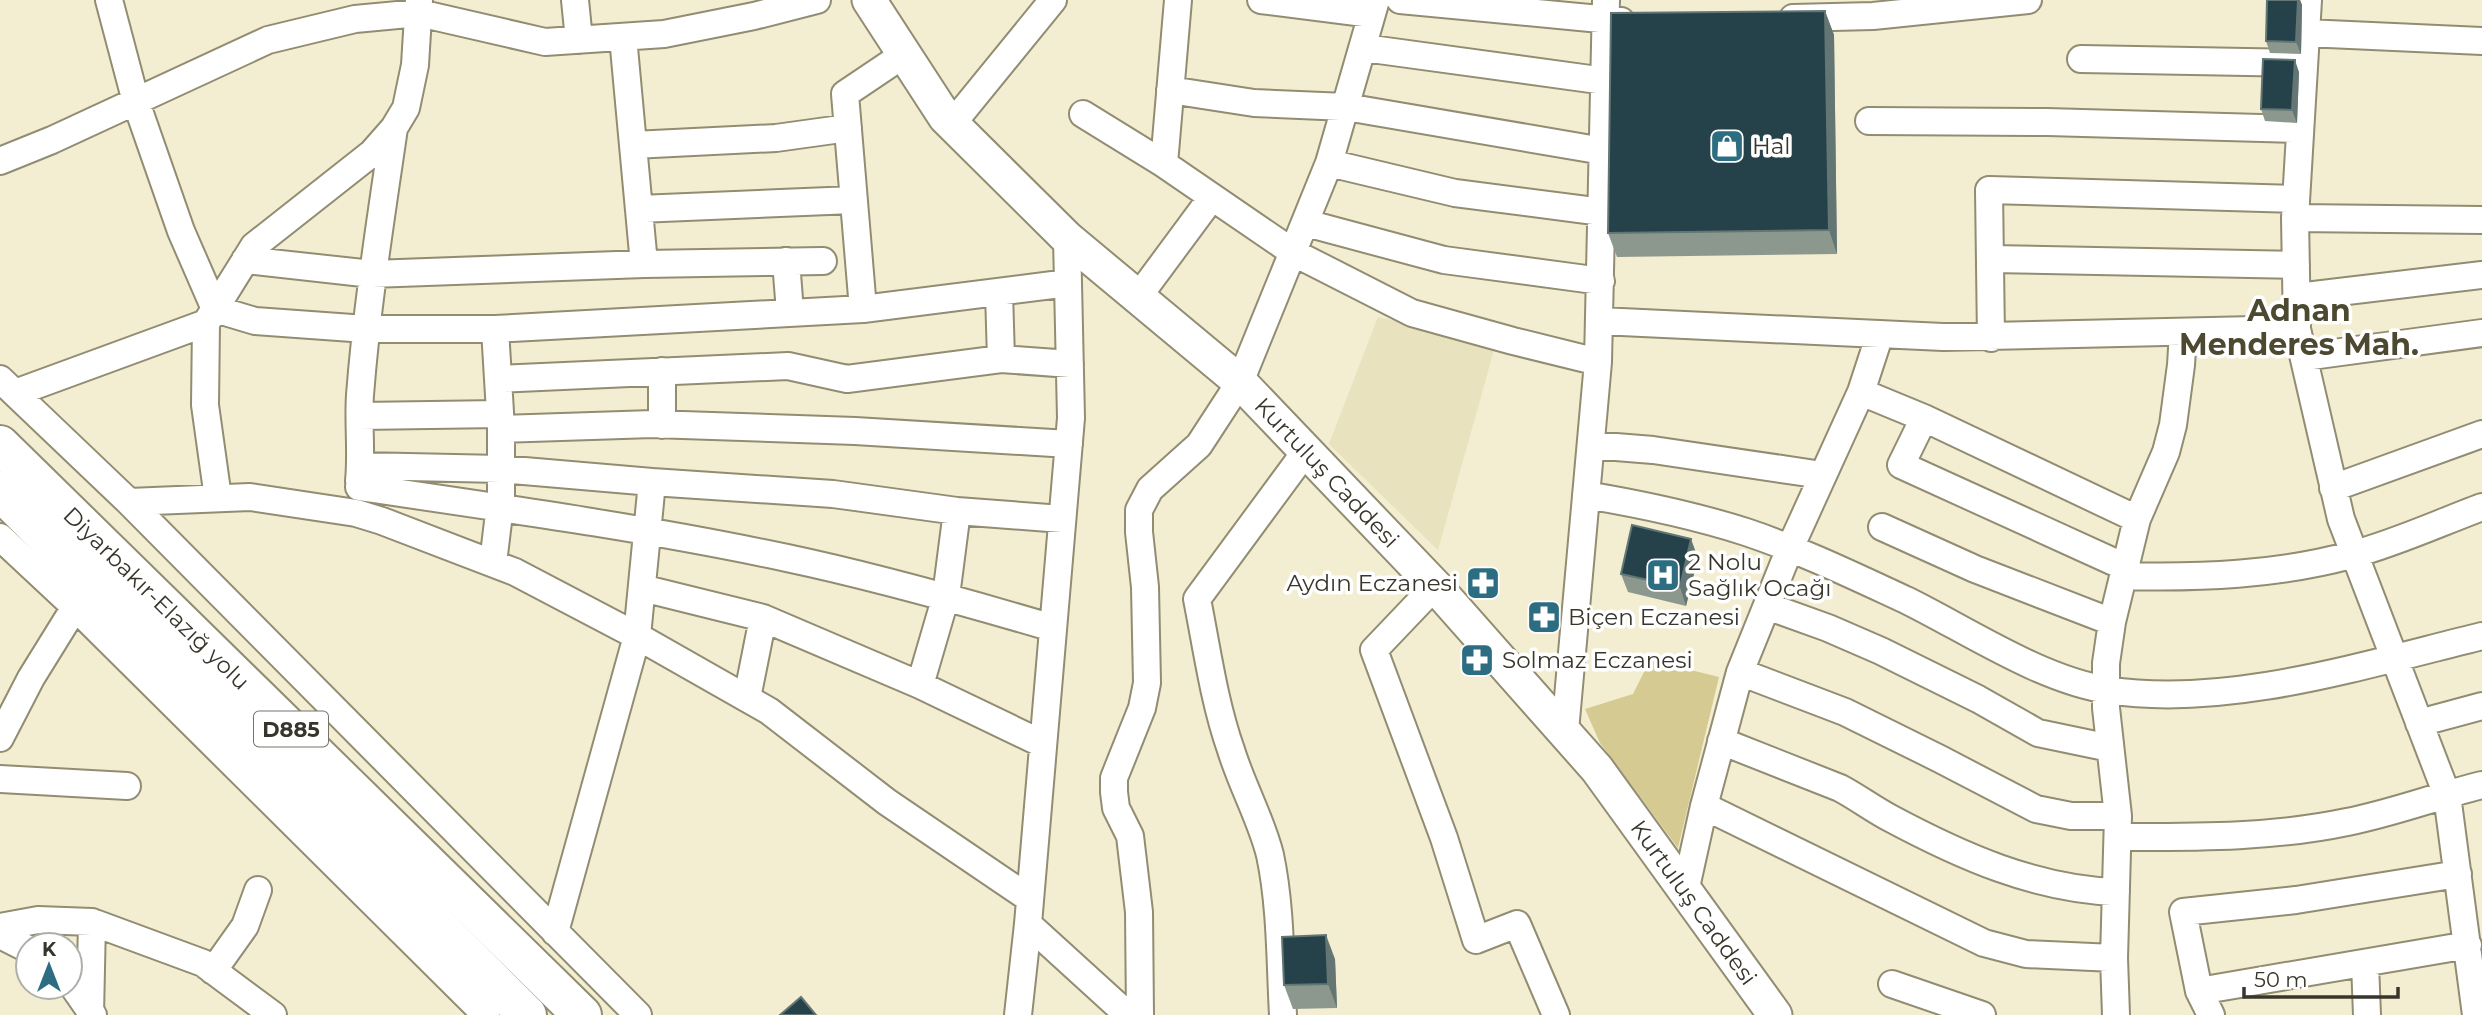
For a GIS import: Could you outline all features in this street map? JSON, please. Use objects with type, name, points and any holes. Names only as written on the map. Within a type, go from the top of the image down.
[{"type":"highway","name":"Diyarbakır-Elazığ yolu","points":[[0,445],[582,1015]]},
{"type":"highway","name":"Diyarbakır-Elazığ yolu","points":[[0,491],[527,1015]]},
{"type":"main road","name":"Kurtuluş Caddesi","points":[[869,0],[903,55],[952,124],[1067,238],[1241,382],[1435,586],[1565,731],[1597,769],[1774,1015]]},
{"type":"street","points":[[109,0],[136,102],[211,316],[205,405],[218,498]]},
{"type":"street","points":[[575,0],[579,40]]},
{"type":"street","points":[[0,161],[136,102],[268,40],[419,6],[545,42],[690,29],[817,0]]},
{"type":"street","points":[[952,124],[1053,0]]},
{"type":"street","points":[[1164,164],[1178,0]]},
{"type":"street","points":[[1140,1015],[1139,912],[1130,836],[1116,808],[1114,792],[1114,778],[1142,708],[1147,683],[1145,587],[1139,510],[1150,489],[1199,445],[1241,382],[1329,163],[1374,7],[1261,0]]},
{"type":"street","points":[[1400,0],[1606,11],[1646,20]]},
{"type":"street","points":[[1766,18],[1873,16],[2028,0]]},
{"type":"street","points":[[2308,0],[2295,209],[2297,329],[2341,519],[2447,794],[2478,1004]]},
{"type":"street","points":[[211,316],[254,246],[372,153],[394,128],[406,108],[415,65],[419,6]]},
{"type":"street","points":[[1565,731],[1598,362],[1606,11]]},
{"type":"street","points":[[2306,33],[2482,41]]},
{"type":"street","points":[[623,37],[644,264]]},
{"type":"street","points":[[1364,48],[1605,81]]},
{"type":"street","points":[[863,309],[845,94],[903,55]]},
{"type":"street","points":[[2081,59],[2304,63]]},
{"type":"street","points":[[1170,90],[1254,103],[1346,107],[1603,151]]},
{"type":"street","points":[[1083,114],[1164,164],[1294,253],[1412,313],[1598,362]]},
{"type":"street","points":[[1869,121],[2047,122],[2300,129]]},
{"type":"street","points":[[356,513],[366,329],[394,128]]},
{"type":"street","points":[[633,145],[776,138],[848,128]]},
{"type":"street","points":[[1329,163],[1455,192],[1602,212]]},
{"type":"street","points":[[1991,338],[1989,190],[2482,220]]},
{"type":"street","points":[[1138,297],[1212,197]]},
{"type":"street","points":[[639,209],[853,200]]},
{"type":"street","points":[[1306,223],[1444,260],[1601,281]]},
{"type":"street","points":[[1018,1015],[1071,418],[1067,238]]},
{"type":"street","points":[[1990,259],[2296,265]]},
{"type":"street","points":[[245,260],[372,274],[644,264],[823,261]]},
{"type":"street","points":[[786,261],[790,312]]},
{"type":"street","points":[[2297,297],[2482,275]]},
{"type":"street","points":[[638,1015],[129,502],[8,386],[211,316],[366,329],[495,329],[863,309],[1068,283]]},
{"type":"street","points":[[999,292],[1001,359]]},
{"type":"street","points":[[1600,321],[1991,338],[2297,329]]},
{"type":"street","points":[[494,563],[501,469],[495,329]]},
{"type":"street","points":[[2116,1015],[2114,958],[2118,827],[2105,690],[2112,622],[2137,519],[2166,452],[2170,434],[2178,397],[2183,332]]},
{"type":"street","points":[[2304,357],[2482,333]]},
{"type":"street","points":[[1685,892],[1704,806],[1740,672],[1790,548],[1861,392],[1881,334]]},
{"type":"street","points":[[498,379],[788,366],[847,379],[1001,359],[1070,364]]},
{"type":"street","points":[[662,371],[662,425]]},
{"type":"street","points":[[1861,392],[1924,418],[2137,519]]},
{"type":"street","points":[[360,416],[855,431],[1069,444]]},
{"type":"street","points":[[1924,418],[1901,465],[2124,571],[2183,577],[2262,572],[2304,566],[2354,554],[2482,507]]},
{"type":"street","points":[[2333,488],[2482,434]]},
{"type":"street","points":[[1591,445],[1653,450],[1822,475]]},
{"type":"street","points":[[1283,1015],[1277,903],[1269,853],[1261,825],[1230,749],[1197,599],[1306,451]]},
{"type":"street","points":[[360,476],[501,469],[833,494],[957,511],[1062,519]]},
{"type":"street","points":[[360,476],[500,508],[787,558],[946,596],[1053,628]]},
{"type":"street","points":[[555,932],[637,635],[652,482]]},
{"type":"street","points":[[1586,495],[1704,520],[1790,548],[1906,600],[2041,668],[2105,690],[2170,695],[2272,685],[2482,636]]},
{"type":"street","points":[[129,502],[250,497],[356,513],[494,563],[637,635],[769,711],[887,802],[1029,912],[1128,1015]]},
{"type":"street","points":[[920,685],[946,596],[957,511]]},
{"type":"street","points":[[1882,527],[1975,569],[2112,622]]},
{"type":"street","points":[[0,537],[75,607],[486,1015]]},
{"type":"street","points":[[1435,586],[1374,650],[1444,838],[1476,940],[1517,924],[1556,1015]]},
{"type":"street","points":[[642,588],[763,618],[920,685],[1043,744]]},
{"type":"street","points":[[1767,606],[1881,651],[1966,693],[2038,733],[2110,748]]},
{"type":"street","points":[[0,738],[31,678],[75,607]]},
{"type":"street","points":[[747,698],[763,618]]},
{"type":"street","points":[[1740,672],[1845,712],[2036,809],[2118,827],[2211,837],[2300,830],[2394,811],[2482,785]]},
{"type":"street","points":[[2419,723],[2482,706]]},
{"type":"street","points":[[1721,741],[1840,788],[1887,817],[2012,874],[2067,888],[2116,892]]},
{"type":"street","points":[[0,779],[127,786]]},
{"type":"street","points":[[1704,806],[1983,943],[2026,954],[2114,958]]},
{"type":"street","points":[[2211,1015],[2199,990],[2183,912],[2296,900],[2458,874]]},
{"type":"street","points":[[213,971],[244,926],[258,890]]},
{"type":"street","points":[[0,927],[38,920],[92,922],[203,963],[273,1015]]},
{"type":"street","points":[[85,1014],[92,922]]},
{"type":"street","points":[[2199,990],[2468,945]]},
{"type":"street","points":[[2365,962],[2367,1015]]},
{"type":"street","points":[[1892,984],[1982,1015]]},
{"type":"shaded area","points":[[1378,317],[1496,343],[1438,550],[1329,444]]},
{"type":"shaded area","points":[[1650,660],[1719,677],[1678,848],[1600,743],[1585,709],[1633,694]]},
{"type":"building","points":[[2267,0],[2298,0],[2296,42],[2266,41]]},
{"type":"building","name":"Hal","points":[[1825,11],[1829,230],[1608,233],[1611,13]]},
{"type":"building","points":[[2263,59],[2295,60],[2292,110],[2261,109]]},
{"type":"building","points":[[1632,525],[1691,539],[1680,587],[1621,574]]},
{"type":"building","points":[[1326,935],[1328,984],[1284,985],[1282,937]]},
{"type":"building","points":[[801,997],[816,1015],[780,1015]]},
{"type":"place","name":"Hal","points":[[1727,146]]},
{"type":"place","name":"2 Nolu Sağlık Ocağı","points":[[1663,575]]},
{"type":"place","name":"Aydın Eczanesi","points":[[1483,583]]},
{"type":"place","name":"Biçen Eczanesi","points":[[1544,617]]},
{"type":"place","name":"Solmaz Eczanesi","points":[[1477,660]]},
{"type":"district","name":"Adnan Menderes Mah.","points":[[2299,327]]}]
